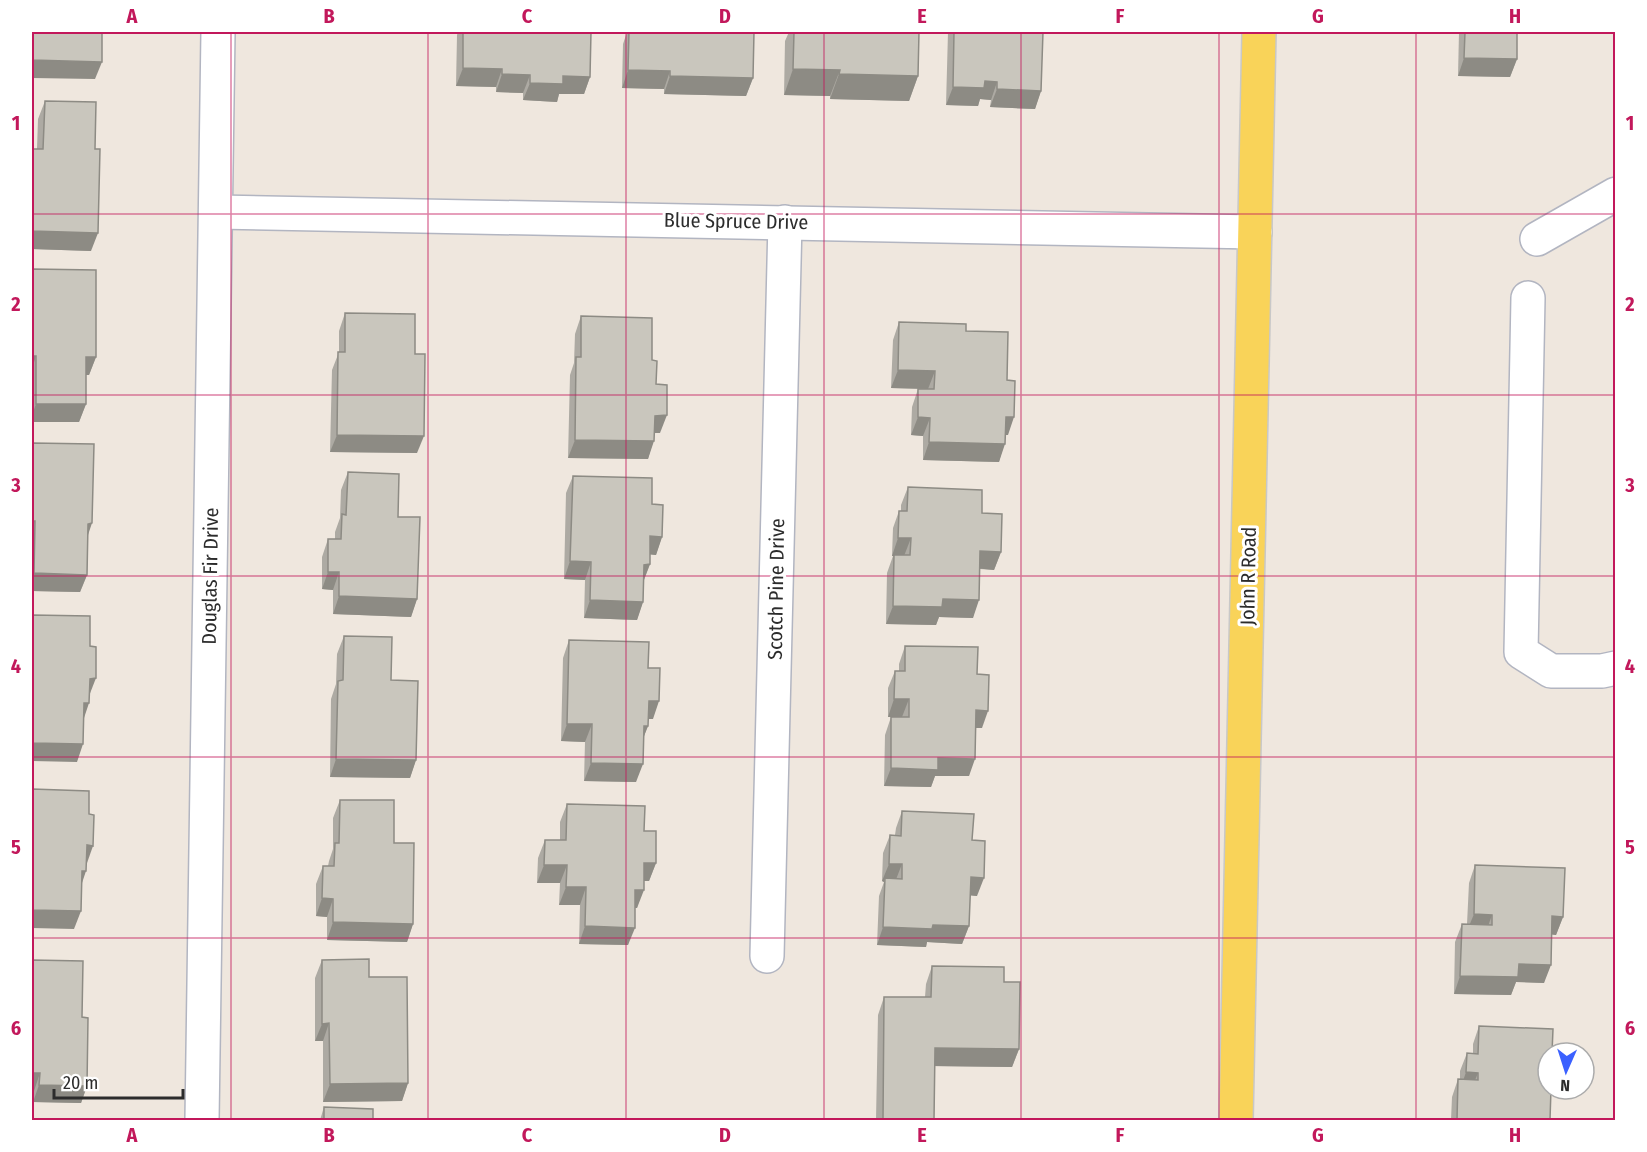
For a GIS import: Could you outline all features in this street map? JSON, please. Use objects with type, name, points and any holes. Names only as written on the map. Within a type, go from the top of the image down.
[{"type":"main road","name":"John R Road","points":[[1236,1120],[1259,32]]},
{"type":"street","name":"Douglas Fir Drive","points":[[202,1120],[218,32]]},
{"type":"street","points":[[1537,240],[1616,194]]},
{"type":"street","name":"Blue Spruce Drive","points":[[217,212],[1255,232]]},
{"type":"street","name":"Scotch Pine Drive","points":[[767,956],[784,222]]},
{"type":"street","points":[[1528,298],[1521,652],[1551,671],[1602,671],[1616,668]]},
{"type":"building","points":[[32,32],[102,32],[102,62],[32,60]]},
{"type":"building","points":[[463,32],[591,32],[590,77],[563,76],[563,84],[530,83],[530,75],[502,74],[502,69],[463,68]]},
{"type":"building","points":[[629,32],[754,32],[753,78],[670,76],[670,71],[628,70]]},
{"type":"building","points":[[794,32],[919,32],[918,76],[839,74],[840,70],[793,69]]},
{"type":"building","points":[[954,32],[1043,32],[1041,91],[997,89],[997,82],[985,81],[984,88],[953,87]]},
{"type":"building","points":[[1465,32],[1517,32],[1517,59],[1464,58]]},
{"type":"building","points":[[45,101],[96,102],[95,149],[100,149],[98,233],[32,231],[32,149],[43,149]]},
{"type":"building","points":[[32,269],[96,270],[96,357],[86,357],[86,404],[36,404],[36,356],[32,356]]},
{"type":"building","points":[[345,313],[415,314],[415,354],[425,354],[424,436],[337,435],[338,352],[345,352]]},
{"type":"building","points":[[581,316],[652,318],[652,360],[657,361],[656,384],[667,385],[667,415],[655,416],[654,441],[575,440],[576,357],[581,357]]},
{"type":"building","points":[[899,322],[966,324],[966,331],[1008,332],[1007,380],[1015,381],[1014,417],[1006,417],[1005,444],[929,442],[930,418],[918,417],[918,389],[934,389],[935,371],[898,370]]},
{"type":"building","points":[[32,443],[94,444],[92,523],[88,524],[87,575],[34,573]]},
{"type":"building","points":[[348,472],[399,474],[398,517],[420,517],[417,599],[339,596],[339,572],[328,572],[328,539],[341,539],[342,514],[346,515]]},
{"type":"building","points":[[573,476],[652,478],[652,504],[663,505],[662,537],[650,536],[650,564],[644,565],[643,602],[590,600],[591,562],[570,561]]},
{"type":"building","points":[[908,487],[982,490],[982,513],[1002,514],[1001,552],[980,551],[979,600],[943,599],[942,607],[893,606],[894,555],[910,555],[911,538],[898,538],[899,511],[907,511]]},
{"type":"building","points":[[32,615],[90,616],[90,646],[96,647],[96,678],[90,679],[89,703],[84,703],[83,744],[32,743]]},
{"type":"building","points":[[344,636],[392,637],[391,680],[418,681],[416,760],[336,759],[338,681],[343,680]]},
{"type":"building","points":[[569,640],[649,642],[648,668],[660,668],[659,701],[649,701],[648,726],[644,726],[643,764],[591,763],[592,724],[567,724]]},
{"type":"building","points":[[905,646],[978,647],[977,674],[989,675],[988,711],[976,710],[975,759],[938,758],[938,770],[891,768],[891,717],[909,717],[909,699],[894,699],[895,671],[905,671]]},
{"type":"building","points":[[32,789],[89,791],[89,814],[94,815],[93,846],[87,845],[86,871],[82,871],[81,911],[32,910]]},
{"type":"building","points":[[340,800],[394,800],[394,843],[414,843],[413,924],[333,922],[333,899],[322,898],[323,866],[334,866],[335,843],[339,843]]},
{"type":"building","points":[[567,804],[645,806],[644,831],[656,831],[656,863],[644,863],[644,890],[635,890],[635,928],[585,926],[586,887],[566,887],[567,865],[544,865],[545,840],[566,840]]},
{"type":"building","points":[[902,811],[974,814],[972,840],[985,841],[984,878],[971,877],[969,926],[933,925],[932,929],[883,927],[885,878],[902,879],[902,864],[889,864],[890,835],[901,836]]},
{"type":"building","points":[[1475,865],[1565,868],[1563,917],[1552,916],[1551,965],[1519,964],[1518,977],[1460,976],[1462,924],[1492,925],[1492,915],[1474,914]]},
{"type":"building","points":[[369,959],[369,977],[407,977],[408,1083],[330,1084],[329,1023],[322,1024],[322,960]]},
{"type":"building","points":[[32,960],[83,961],[82,1017],[88,1018],[87,1086],[39,1085],[40,1073],[32,1073]]},
{"type":"building","points":[[932,966],[1004,967],[1004,982],[1020,982],[1019,1049],[935,1048],[934,1120],[883,1120],[884,997],[931,997]]},
{"type":"building","points":[[1479,1026],[1553,1029],[1552,1041],[1536,1041],[1536,1101],[1551,1101],[1550,1120],[1457,1120],[1458,1079],[1478,1080],[1478,1073],[1466,1072],[1467,1053],[1478,1054]]},
{"type":"building","points":[[324,1107],[373,1109],[373,1120],[324,1120]]}]
